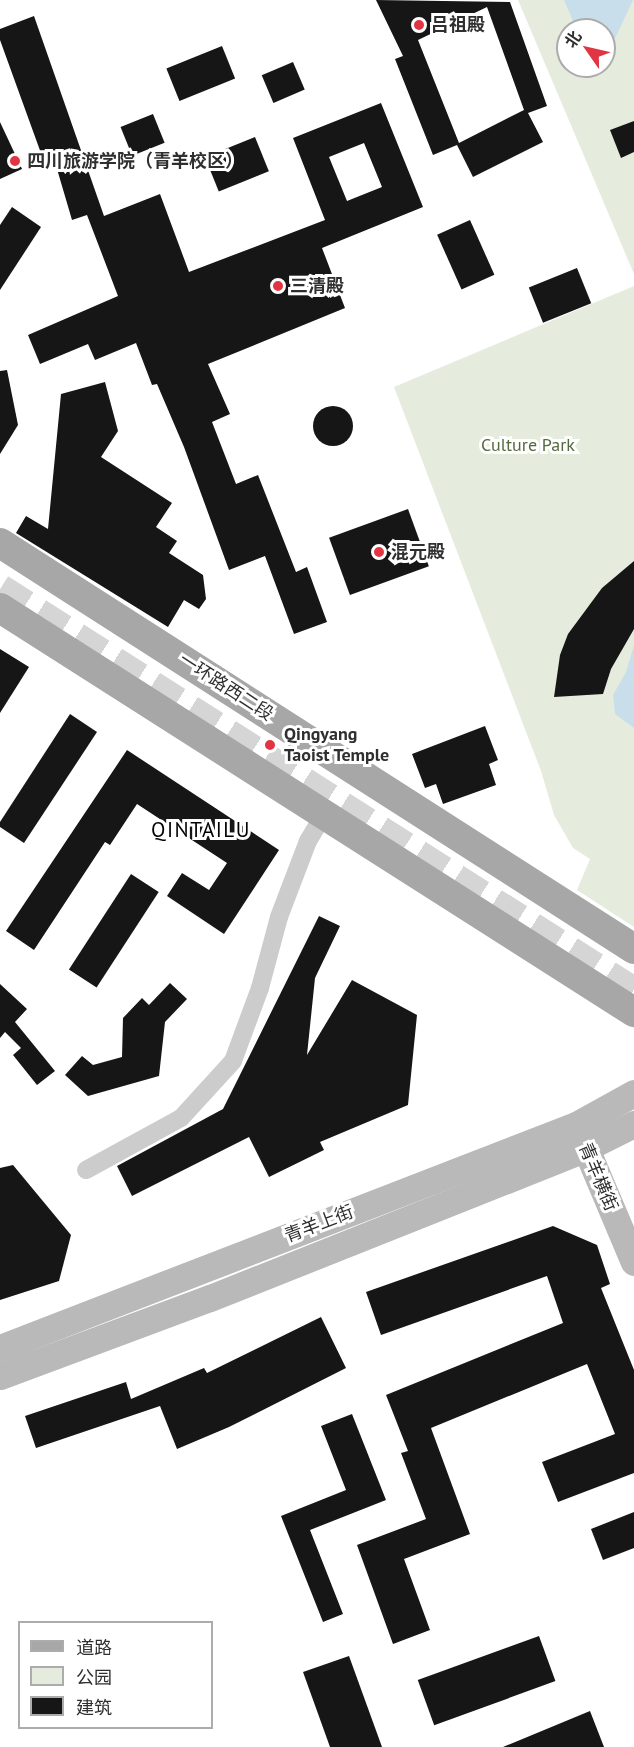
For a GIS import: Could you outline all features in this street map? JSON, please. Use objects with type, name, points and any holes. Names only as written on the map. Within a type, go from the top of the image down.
[{"type":"main road","name":"一环路西二段","points":[[0,543],[634,949]]},
{"type":"main road","points":[[0,608],[634,1012]]},
{"type":"main road","name":"青羊上街","points":[[0,1376],[210,1298],[581,1136],[634,1093]]},
{"type":"main road","name":"青羊上街","points":[[0,1348],[581,1136],[634,1124]]},
{"type":"main road","name":"青羊横街","points":[[581,1136],[634,1262]]},
{"type":"street","points":[[86,1170],[181,1118],[233,1061],[260,988],[279,917],[308,841],[324,814]]},
{"type":"green space","points":[[518,0],[634,0],[634,274]]},
{"type":"green space","name":"Culture Park","points":[[634,286],[634,927],[577,890],[590,859],[573,848],[554,815],[541,771],[394,387]]},
{"type":"water","points":[[564,0],[633,0],[616,36],[616,18],[572,18]]},
{"type":"water","points":[[634,645],[634,728],[615,714],[613,695],[626,672]]},
{"type":"building","points":[[376,0],[510,2],[547,106],[528,113],[543,142],[473,177],[457,145],[433,155],[395,59],[403,56]],"holes":[[[487,7],[524,110],[459,143],[418,40]]]},
{"type":"building","points":[[34,16],[104,216],[160,194],[189,272],[325,220],[293,138],[381,103],[423,207],[322,248],[345,308],[208,364],[230,414],[212,422],[236,484],[258,475],[296,572],[307,567],[327,622],[294,634],[265,556],[229,570],[184,447],[157,384],[152,385],[136,343],[95,360],[88,344],[40,364],[28,335],[118,296],[87,215],[72,220],[52,152],[42,156],[0,40],[0,29]],"holes":[[[364,143],[382,187],[347,201],[329,157]]]},
{"type":"building","points":[[222,46],[235,78],[179,101],[166,68]]},
{"type":"building","points":[[293,62],[305,90],[273,103],[262,75]]},
{"type":"building","points":[[153,114],[165,143],[132,156],[121,127]]},
{"type":"building","points":[[634,121],[634,152],[621,158],[610,130]]},
{"type":"building","points":[[0,122],[22,169],[0,179]]},
{"type":"building","points":[[255,137],[269,171],[219,192],[205,157]]},
{"type":"building","points":[[12,207],[41,227],[0,290],[0,225]]},
{"type":"building","points":[[470,220],[494,275],[462,289],[437,235]]},
{"type":"building","points":[[577,268],[591,303],[543,323],[529,287]]},
{"type":"building","points":[[7,370],[18,425],[0,454],[0,371]]},
{"type":"building","points":[[105,382],[118,431],[101,457],[172,503],[156,527],[177,541],[169,553],[203,575],[206,599],[199,609],[184,600],[168,627],[16,533],[26,516],[48,529],[61,394]]},
{"type":"building","points":[[333,406],[347,412],[353,426],[347,440],[333,446],[319,440],[313,426],[319,412]]},
{"type":"building","name":"混元殿","points":[[408,509],[429,566],[350,595],[329,538]]},
{"type":"building","points":[[634,561],[634,629],[611,669],[603,694],[554,697],[560,655],[568,634],[602,588]]},
{"type":"building","points":[[0,649],[29,667],[0,713]]},
{"type":"building","points":[[70,714],[97,732],[24,843],[0,827],[0,822]]},
{"type":"building","points":[[485,726],[498,760],[489,764],[496,785],[443,804],[436,784],[425,788],[412,754]]},
{"type":"building","points":[[127,750],[279,850],[224,934],[167,896],[182,873],[209,890],[227,863],[137,804],[110,845],[105,842],[34,950],[6,931]]},
{"type":"building","points":[[131,874],[159,892],[97,988],[69,970]]},
{"type":"building","points":[[319,916],[340,926],[315,978],[307,1055],[352,980],[417,1015],[408,1105],[320,1142],[324,1150],[269,1177],[249,1137],[132,1196],[117,1166],[223,1109]]},
{"type":"building","points":[[170,983],[187,999],[165,1022],[159,1076],[88,1096],[65,1075],[82,1056],[93,1065],[122,1057],[123,1018],[142,998],[149,1005]]},
{"type":"building","points":[[0,984],[27,1009],[15,1022],[55,1071],[37,1085],[13,1055],[21,1048],[5,1032],[0,1038]]},
{"type":"building","points":[[13,1165],[71,1235],[59,1281],[0,1300],[0,1168]]},
{"type":"building","points":[[553,1226],[597,1245],[610,1284],[601,1288],[634,1370],[634,1473],[558,1502],[542,1462],[615,1434],[587,1364],[431,1428],[470,1534],[404,1559],[430,1630],[393,1644],[357,1545],[426,1519],[401,1453],[408,1451],[386,1395],[563,1323],[547,1276],[381,1335],[366,1292]]},
{"type":"building","points":[[321,1317],[346,1368],[229,1427],[177,1449],[160,1406],[36,1448],[25,1416],[126,1382],[131,1399],[204,1368],[207,1373]]},
{"type":"building","points":[[352,1414],[386,1500],[310,1530],[343,1614],[323,1622],[281,1516],[346,1490],[321,1426]]},
{"type":"building","points":[[634,1512],[634,1548],[603,1560],[591,1529]]},
{"type":"building","points":[[539,1636],[555,1681],[434,1725],[418,1680]]},
{"type":"building","points":[[349,1656],[382,1747],[330,1747],[303,1672]]},
{"type":"building","points":[[590,1711],[604,1747],[503,1747]]},
{"type":"tunnel","points":[[0,589],[634,992]]},
{"type":"place","name":"吕祖殿","points":[[419,25]]},
{"type":"place","name":"四川旅游学院（青羊校区）","points":[[15,161]]},
{"type":"place","name":"三清殿","points":[[278,286]]},
{"type":"place","name":"混元殿","points":[[379,552]]},
{"type":"place","name":"Qingyang Taoist Temple","points":[[270,745]]},
{"type":"district","name":"QINTAILU","points":[[201,830]]}]
